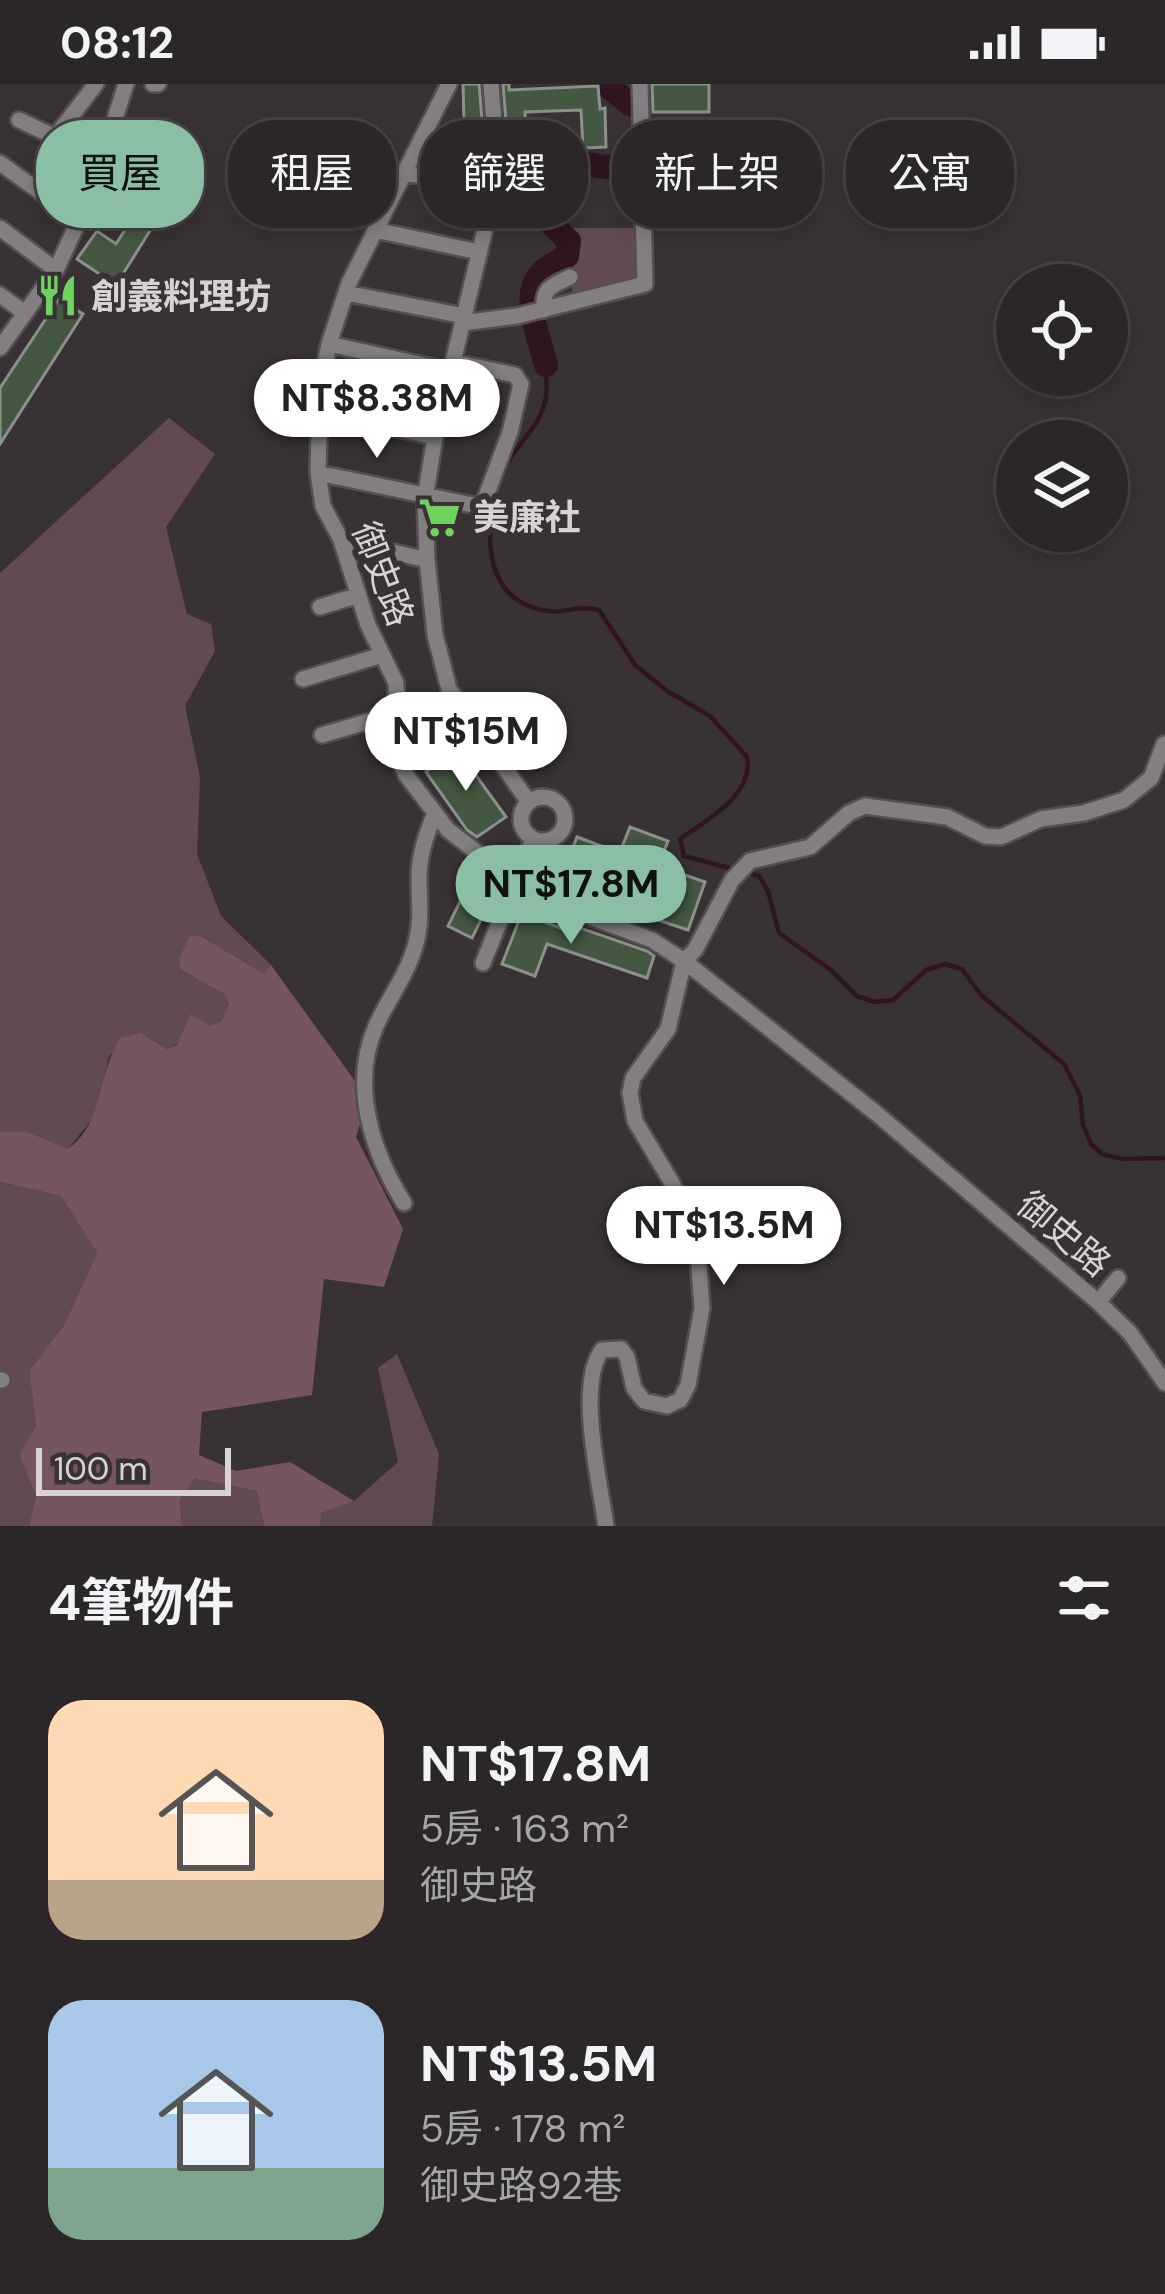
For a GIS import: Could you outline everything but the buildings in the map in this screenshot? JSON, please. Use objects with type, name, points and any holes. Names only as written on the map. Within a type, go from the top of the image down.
[{"type":"street","points":[[68,120],[96,84]]},
{"type":"street","points":[[115,120],[126,84]]},
{"type":"street","name":"御史路","points":[[449,84],[346,293],[320,389],[318,473],[323,506],[341,540],[396,683],[398,757],[434,815],[517,883],[547,901],[652,940],[877,1114],[1098,1302],[1130,1333],[1165,1383]]},
{"type":"street","points":[[491,84],[495,120]]},
{"type":"street","points":[[346,293],[463,320],[517,316],[645,284],[640,84]]},
{"type":"street","points":[[19,120],[36,128]]},
{"type":"street","points":[[0,163],[36,189]]},
{"type":"street","points":[[406,173],[420,176]]},
{"type":"street","points":[[0,228],[56,270]]},
{"type":"street","points":[[0,348],[56,270],[75,228]]},
{"type":"street","points":[[485,228],[435,437],[425,498],[427,560],[435,634],[449,689],[528,802]]},
{"type":"street","points":[[375,230],[479,252]]},
{"type":"street","points":[[544,310],[542,296],[547,287],[570,277]]},
{"type":"street","points":[[0,295],[25,313]]},
{"type":"street","points":[[318,473],[482,507],[510,432],[520,384],[515,375],[329,344]]},
{"type":"street","points":[[321,412],[435,437]]},
{"type":"street","points":[[341,540],[427,560]]},
{"type":"street","points":[[320,607],[359,595]]},
{"type":"street","points":[[303,679],[382,655]]},
{"type":"street","points":[[322,735],[397,713]]},
{"type":"street","points":[[606,1526],[591,1413],[594,1360],[602,1350],[621,1348],[634,1388],[644,1401],[667,1406],[680,1400],[688,1385],[702,1308],[697,1240],[630,1105],[633,1078],[668,1029],[684,962],[732,880],[750,861],[810,847],[849,813],[865,806],[947,817],[985,836],[1012,834],[1041,819],[1084,813],[1124,800],[1151,778],[1164,744]]},
{"type":"street","points":[[540,796],[562,807],[565,819],[556,836],[533,839],[523,830],[520,818],[528,802],[540,796]]},
{"type":"street","points":[[404,1203],[385,1172],[367,1113],[366,1057],[418,938],[422,846],[434,815]]},
{"type":"street","points":[[483,962],[533,839]]},
{"type":"street","points":[[1098,1302],[1118,1278]]},
{"type":"shaded area","points":[[573,228],[638,228],[639,279],[572,295]]},
{"type":"shaded area","points":[[169,418],[215,454],[166,527],[187,614],[211,624],[215,651],[185,706],[200,777],[197,854],[221,916],[271,965],[263,973],[199,935],[181,970],[224,994],[229,1004],[221,1023],[167,1049],[141,1033],[109,1056],[97,1113],[68,1149],[28,1132],[0,1132],[0,573]]},
{"type":"shaded area","points":[[199,935],[263,973],[271,965],[368,1099],[356,1137],[403,1229],[384,1287],[324,1279],[312,1395],[202,1412],[199,1455],[236,1471],[290,1462],[354,1501],[321,1513],[320,1526],[264,1526],[257,1491],[195,1478],[180,1500],[182,1526],[29,1526],[36,1496],[20,1455],[36,1426],[29,1371],[64,1325],[97,1253],[61,1196],[0,1182],[0,1132],[28,1132],[68,1149],[89,1125],[121,1038],[141,1033],[167,1049],[177,1045],[191,1014],[210,1026],[221,1022],[229,1004],[224,994],[181,970],[179,959],[189,937]]},
{"type":"shaded area","points":[[0,1182],[61,1196],[97,1253],[64,1325],[29,1371],[36,1426],[21,1455],[36,1497],[29,1526],[0,1526]]},
{"type":"shaded area","points":[[397,1354],[439,1454],[432,1526],[320,1526],[320,1513],[354,1501],[398,1462],[378,1368]]},
{"type":"shaded area","points":[[195,1477],[258,1491],[264,1526],[182,1526],[180,1500]]},
{"type":"waterway","points":[[605,84],[631,105]]},
{"type":"waterway","points":[[546,365],[532,293],[542,272],[567,256],[569,241],[548,219],[543,191],[549,176],[567,163],[612,167]]},
{"type":"waterway","points":[[546,365],[542,412],[502,473],[492,508],[494,565],[511,595],[527,605],[548,611],[599,610],[635,665],[710,716],[747,757],[747,771],[736,795],[680,839],[684,856],[733,869]]},
{"type":"waterway","points":[[744,872],[759,876],[768,891],[779,933],[831,970],[857,996],[875,1002],[893,1000],[926,970],[945,964],[962,969],[981,995],[1064,1064],[1080,1095],[1083,1125],[1091,1144],[1102,1154],[1123,1159],[1165,1158]]},
{"type":"place","name":"創義料理坊","points":[[57,296]]},
{"type":"place","name":"美廉社","points":[[439,517]]}]
